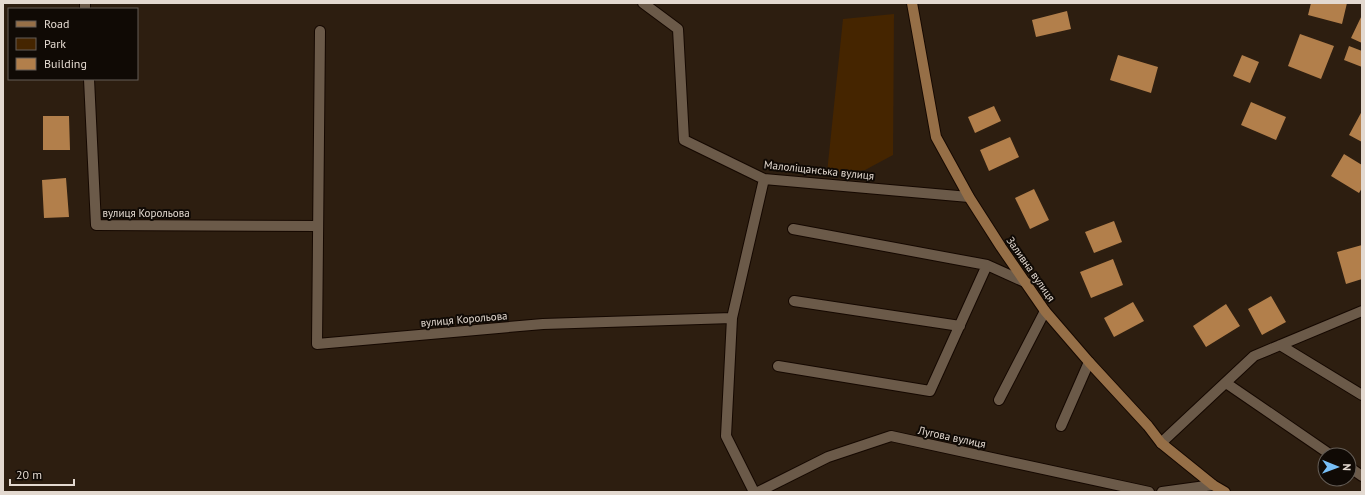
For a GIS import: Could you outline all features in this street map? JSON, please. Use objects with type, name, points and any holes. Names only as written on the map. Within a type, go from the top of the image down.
[{"type":"street","name":"Малоліщанська вулиця","points":[[643,3],[678,29],[684,140],[764,179],[969,197]]},
{"type":"street","name":"Заливна вулиця","points":[[912,3],[936,137],[969,197],[1001,248],[1027,283],[1045,311],[1148,426],[1161,443],[1213,485],[1225,492]]},
{"type":"street","name":"вулиця Корольова","points":[[320,31],[317,344],[543,324],[732,318]]},
{"type":"street","name":"вулиця Корольова","points":[[89,80],[96,225],[318,226]]},
{"type":"street","points":[[754,492],[726,436],[732,318],[764,179]]},
{"type":"street","points":[[793,229],[987,265],[1027,283]]},
{"type":"street","points":[[778,366],[930,390],[987,265]]},
{"type":"street","points":[[794,301],[960,326]]},
{"type":"street","points":[[999,400],[1045,311]]},
{"type":"street","points":[[1161,443],[1254,356],[1362,311]]},
{"type":"street","points":[[1280,345],[1362,395]]},
{"type":"street","points":[[1061,426],[1090,362]]},
{"type":"street","points":[[1226,383],[1319,447]]},
{"type":"street","name":"Лугова вулиця","points":[[758,492],[828,457],[891,436],[1149,492]]},
{"type":"street","points":[[1162,492],[1213,485]]},
{"type":"green space","points":[[894,14],[893,155],[865,170],[827,173],[843,19]]},
{"type":"building","points":[[1311,3],[1347,3],[1342,24],[1308,15]]},
{"type":"building","points":[[1067,11],[1071,29],[1036,37],[1032,20]]},
{"type":"building","points":[[1362,15],[1362,43],[1351,38]]},
{"type":"building","points":[[1300,34],[1334,46],[1321,79],[1288,66]]},
{"type":"building","points":[[1349,46],[1362,51],[1362,67],[1344,60]]},
{"type":"building","points":[[1118,55],[1158,67],[1151,93],[1110,80]]},
{"type":"building","points":[[1242,55],[1259,62],[1250,83],[1233,76]]},
{"type":"building","points":[[1251,102],[1286,117],[1276,140],[1241,125]]},
{"type":"building","points":[[994,106],[1001,121],[975,133],[968,117]]},
{"type":"building","points":[[1362,111],[1362,142],[1349,135]]},
{"type":"building","points":[[43,116],[69,116],[70,150],[43,150]]},
{"type":"building","points":[[1010,137],[1019,157],[989,171],[980,150]]},
{"type":"building","points":[[1344,154],[1362,165],[1362,188],[1359,193],[1331,176]]},
{"type":"building","points":[[66,178],[69,217],[44,218],[42,180]]},
{"type":"building","points":[[1034,189],[1049,220],[1030,229],[1015,198]]},
{"type":"building","points":[[1114,221],[1122,242],[1094,253],[1085,232]]},
{"type":"building","points":[[1362,245],[1362,279],[1346,284],[1337,252]]},
{"type":"building","points":[[1113,259],[1123,285],[1091,298],[1080,272]]},
{"type":"building","points":[[1271,296],[1286,322],[1262,335],[1248,309]]},
{"type":"building","points":[[1133,302],[1144,321],[1114,337],[1104,318]]},
{"type":"building","points":[[1226,304],[1240,326],[1206,347],[1193,326]]}]
